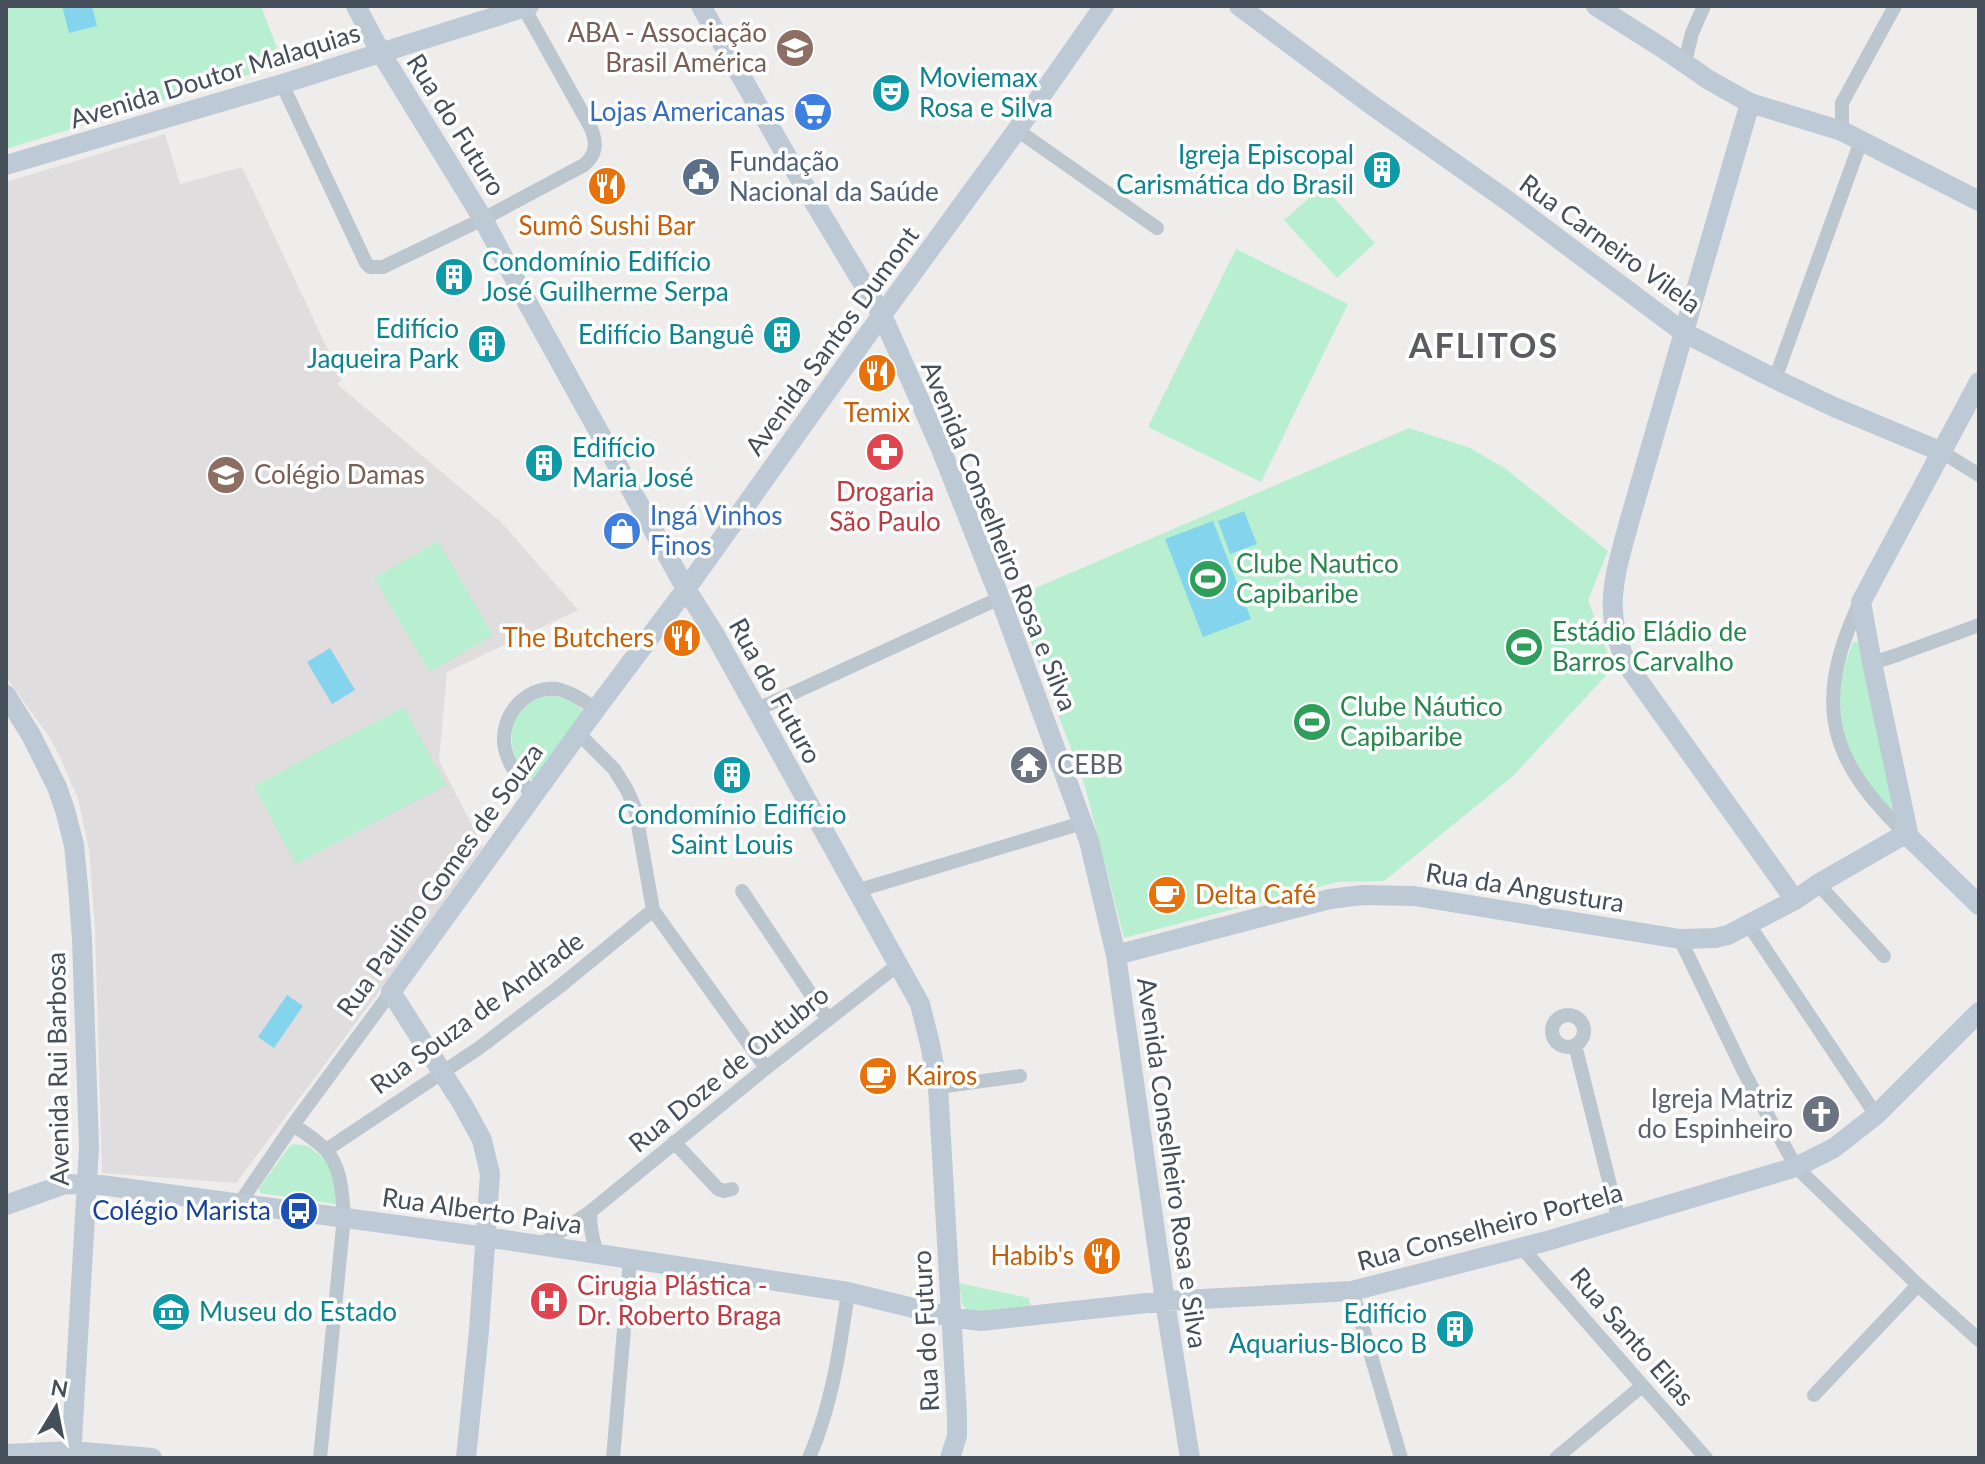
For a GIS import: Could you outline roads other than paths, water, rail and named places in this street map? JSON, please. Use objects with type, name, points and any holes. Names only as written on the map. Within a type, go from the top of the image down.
[{"type":"street","name":"Rua do Futuro","points":[[356,6],[381,53],[483,219],[686,589],[715,635],[920,1004],[938,1087],[957,1436],[950,1458]]},
{"type":"street","name":"Avenida Conselheiro Rosa e Silva","points":[[701,6],[882,315],[941,449],[1000,598],[1089,841],[1116,955],[1190,1458]]},
{"type":"street","name":"Avenida Santos Dumont","points":[[686,589],[1104,6]]},
{"type":"street","name":"Rua Carneiro Vilela","points":[[1239,6],[1683,332],[1834,407],[1942,452],[1979,475]]},
{"type":"street","points":[[1596,6],[1750,103],[1842,131],[1979,201]]},
{"type":"street","points":[[1685,62],[1692,33],[1704,6]]},
{"type":"street","points":[[1818,122],[1842,103],[1895,6]]},
{"type":"street","name":"Avenida Doutor Malaquias","points":[[6,165],[282,84],[527,7]]},
{"type":"street","points":[[282,84],[366,263],[370,267],[383,267],[483,219],[591,159],[595,139],[591,128],[527,7]]},
{"type":"street","points":[[1664,49],[1692,33]]},
{"type":"street","points":[[1750,103],[1630,519],[1611,601],[1613,624],[1628,666],[1795,900]]},
{"type":"street","points":[[1842,103],[1842,131]]},
{"type":"street","points":[[1017,130],[1157,228]]},
{"type":"street","points":[[1775,379],[1861,141]]},
{"type":"street","points":[[1979,382],[1847,630],[1833,681],[1833,710],[1842,753],[1865,789],[1884,814],[1979,905]]},
{"type":"street","name":"Rua Paulino Gomes de Souza","points":[[239,1204],[293,1125],[686,589]]},
{"type":"street","points":[[756,710],[1000,598]]},
{"type":"street","points":[[1861,602],[1907,836]]},
{"type":"street","points":[[1872,663],[1979,625]]},
{"type":"street","points":[[533,797],[505,751],[510,714],[529,694],[549,689],[571,694],[596,709]]},
{"type":"street","name":"Avenida Rui Barbosa","points":[[6,695],[31,735],[57,787],[74,845],[82,939],[89,1147],[71,1454]]},
{"type":"street","points":[[579,734],[614,769],[635,808],[653,910],[766,1068]]},
{"type":"street","points":[[856,891],[1082,823]]},
{"type":"street","name":"Rua da Angustura","points":[[1116,955],[1330,899],[1362,895],[1414,896],[1680,939],[1715,938],[1749,925],[1907,836]]},
{"type":"street","points":[[1818,884],[1884,956]]},
{"type":"street","points":[[742,891],[828,1020]]},
{"type":"street","name":"Rua Souza de Andrade","points":[[326,1150],[479,1048],[653,910]]},
{"type":"street","points":[[1749,925],[1876,1115]]},
{"type":"street","points":[[1680,939],[1745,1074],[1796,1167],[1979,1340]]},
{"type":"street","name":"Rua Doze de Outubro","points":[[539,1246],[590,1212],[899,964]]},
{"type":"street","points":[[391,992],[482,1140],[490,1174],[466,1458]]},
{"type":"street","name":"Rua Conselheiro Portela","points":[[950,1317],[981,1321],[1165,1301],[1352,1291],[1619,1221],[1796,1167],[1834,1148],[1876,1115],[1979,1012]]},
{"type":"street","points":[[1575,1045],[1619,1221]]},
{"type":"street","points":[[938,1087],[1020,1076]]},
{"type":"street","points":[[293,1125],[326,1150],[335,1164],[342,1192],[344,1217],[320,1458]]},
{"type":"street","points":[[674,1142],[718,1189],[732,1189]]},
{"type":"street","name":"Rua Alberto Paiva","points":[[6,1205],[65,1184],[86,1184],[486,1237],[848,1292],[950,1317]]},
{"type":"street","points":[[590,1212],[590,1226],[598,1255]]},
{"type":"street","name":"Rua Santo Elias","points":[[1522,1248],[1706,1458]]},
{"type":"street","points":[[613,1458],[630,1259]]},
{"type":"street","points":[[1814,1395],[1918,1285]]},
{"type":"street","points":[[1352,1291],[1401,1458]]},
{"type":"street","points":[[809,1458],[821,1430],[837,1365],[848,1292]]},
{"type":"street","points":[[1556,1458],[1642,1386]]},
{"type":"street","points":[[6,1454],[152,1458]]},
{"type":"water","points":[[62,6],[92,6],[97,26],[69,33]]},
{"type":"water","points":[[1244,511],[1257,544],[1230,554],[1218,521]]},
{"type":"water","name":"Clube Nautico Capibaribe","points":[[1213,521],[1251,619],[1203,637],[1165,539]]},
{"type":"water","points":[[330,648],[355,690],[332,704],[307,662]]},
{"type":"water","points":[[287,995],[303,1006],[274,1048],[258,1037]]},
{"type":"place","name":"ABA - Associação Brasil América","points":[[795,48]]},
{"type":"place","name":"Moviemax Rosa e Silva","points":[[891,93]]},
{"type":"place","name":"Lojas Americanas","points":[[813,112]]},
{"type":"place","name":"Igreja Episcopal Carismática do Brasil","points":[[1382,170]]},
{"type":"place","name":"Fundação Nacional da Saúde","points":[[701,177]]},
{"type":"place","name":"Sumô Sushi Bar","points":[[607,186]]},
{"type":"place","name":"Condomínio Edifício José Guilherme Serpa","points":[[454,277]]},
{"type":"place","name":"Edifício Banguê","points":[[782,335]]},
{"type":"place","name":"Edifício Jaqueira Park","points":[[487,344]]},
{"type":"place","name":"Temix","points":[[877,373]]},
{"type":"place","name":"Drogaria São Paulo","points":[[885,452]]},
{"type":"place","name":"Edifício Maria José","points":[[544,463]]},
{"type":"place","name":"Colégio Damas","points":[[226,475]]},
{"type":"place","name":"Ingá Vinhos Finos","points":[[622,531]]},
{"type":"place","name":"Clube Nautico Capibaribe","points":[[1208,579]]},
{"type":"place","name":"The Butchers","points":[[682,638]]},
{"type":"place","name":"Estádio Eládio de Barros Carvalho","points":[[1524,647]]},
{"type":"place","name":"Clube Náutico Capibaribe","points":[[1312,722]]},
{"type":"place","name":"CEBB","points":[[1029,765]]},
{"type":"place","name":"Condomínio Edifício Saint Louis","points":[[732,775]]},
{"type":"place","name":"Delta Café","points":[[1167,895]]},
{"type":"place","name":"Kairos","points":[[878,1076]]},
{"type":"place","name":"Igreja Matriz do Espinheiro","points":[[1821,1114]]},
{"type":"place","name":"Colégio Marista","points":[[299,1211]]},
{"type":"place","name":"Habib's","points":[[1102,1256]]},
{"type":"place","name":"Cirugia Plástica - Dr. Roberto Braga","points":[[549,1301]]},
{"type":"place","name":"Museu do Estado","points":[[171,1312]]},
{"type":"place","name":"Edifício Aquarius-Bloco B","points":[[1455,1329]]},
{"type":"district","name":"AFLITOS","points":[[1484,346]]}]
